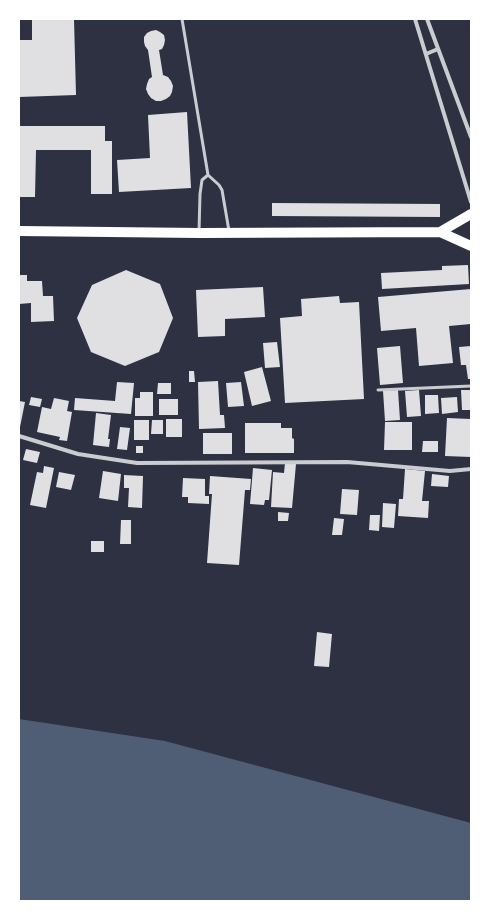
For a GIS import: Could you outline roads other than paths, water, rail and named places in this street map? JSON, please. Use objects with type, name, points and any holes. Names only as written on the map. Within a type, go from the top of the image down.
[{"type":"main road","points":[[440,232],[471,214]]},
{"type":"main road","points":[[19,232],[440,232],[471,247]]},
{"type":"street","points":[[415,19],[471,202]]},
{"type":"street","points":[[427,19],[471,137]]},
{"type":"street","points":[[426,54],[438,50]]},
{"type":"street","points":[[19,436],[78,454],[137,463],[347,462],[450,471],[471,469]]},
{"type":"lane","points":[[182,19],[208,175],[219,185],[222,190],[229,233]]},
{"type":"lane","points":[[199,233],[200,194],[202,180],[208,175]]},
{"type":"lane","points":[[378,390],[471,386]]},
{"type":"water","points":[[19,719],[165,741],[471,823],[471,901],[19,901]]}]
